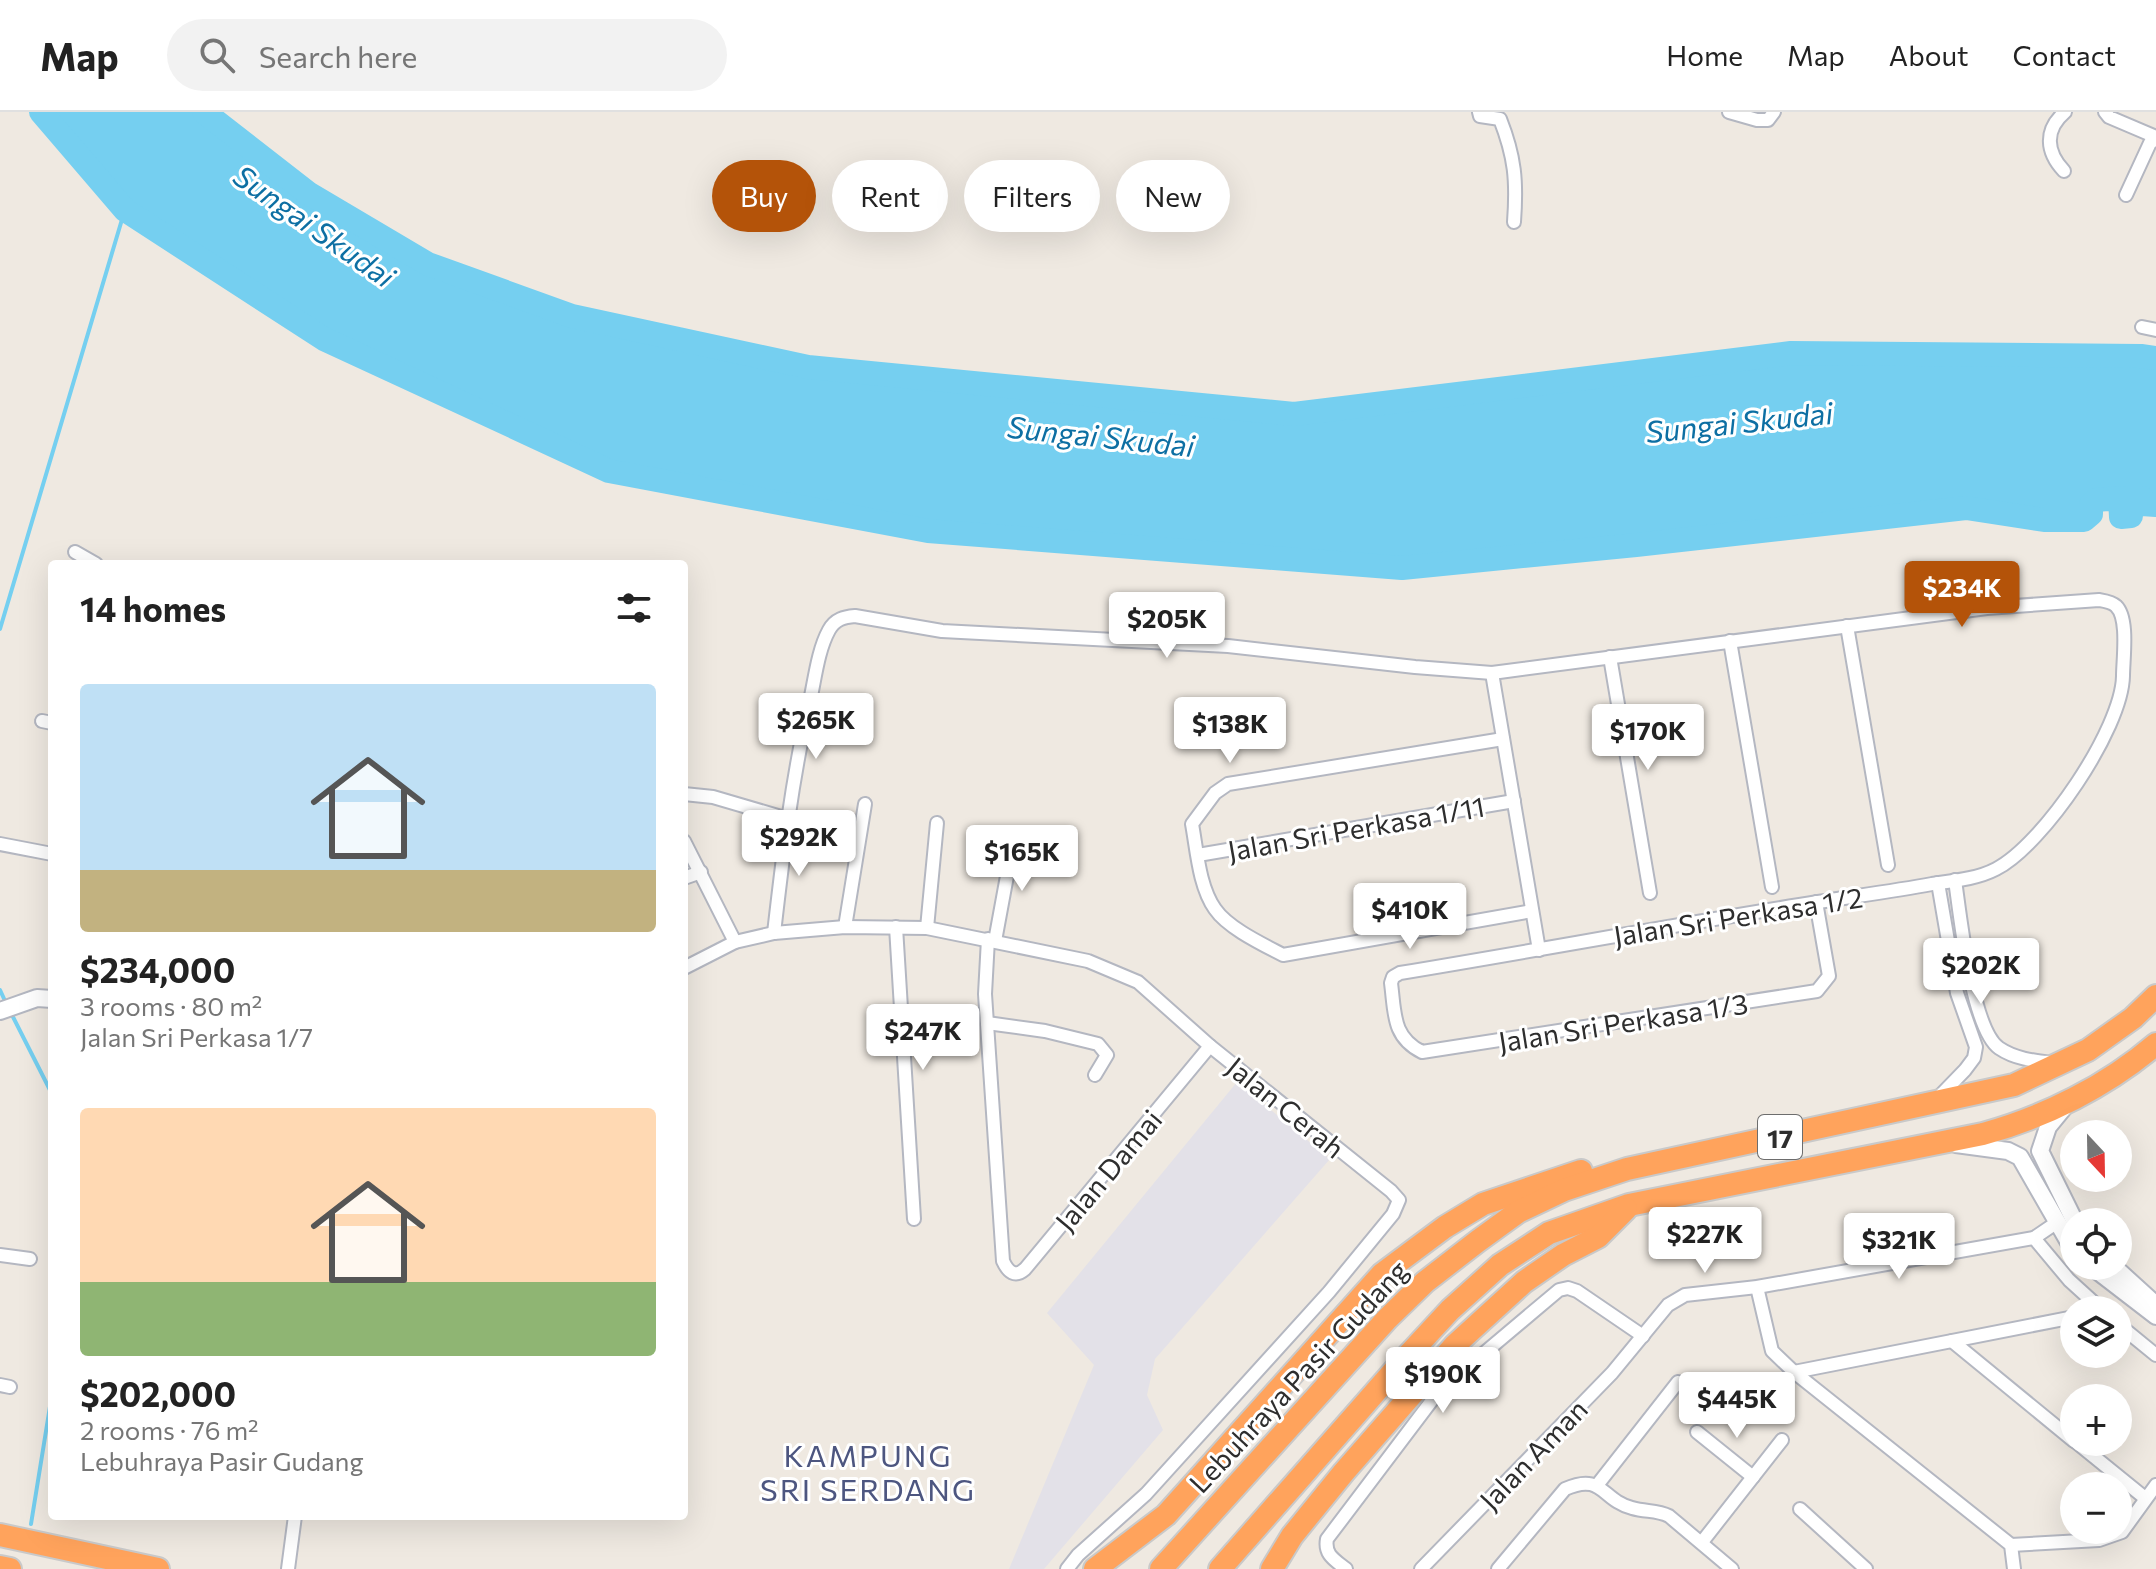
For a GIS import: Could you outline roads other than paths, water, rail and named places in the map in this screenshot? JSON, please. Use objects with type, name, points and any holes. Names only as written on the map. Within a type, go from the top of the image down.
[{"type":"highway","name":"Lebuhraya Pasir Gudang","points":[[1161,1569],[1387,1319],[1425,1282],[1518,1212],[1564,1190],[1627,1169],[2014,1085],[2061,1065],[2122,1026],[2156,996]]},
{"type":"highway","name":"17","points":[[1220,1569],[1450,1310],[1500,1265],[1549,1233],[1629,1205],[2016,1125],[2073,1098],[2156,1044]]},
{"type":"highway","points":[[1095,1569],[1166,1515],[1382,1274],[1445,1227],[1483,1204],[1552,1179],[1591,1169],[1627,1169]]},
{"type":"highway","points":[[1272,1569],[1292,1536],[1335,1482],[1455,1345],[1524,1282],[1563,1255],[1598,1237],[1629,1205]]},
{"type":"highway","points":[[3,1536],[158,1569]]},
{"type":"highway","points":[[0,1567],[10,1569]]},
{"type":"street","points":[[1479,112],[1480,116],[1500,119],[1513,153],[1514,222]]},
{"type":"street","points":[[1729,112],[1768,120],[1774,112]]},
{"type":"street","points":[[2064,171],[2055,162],[2049,143],[2053,124],[2065,112]]},
{"type":"street","points":[[2103,113],[2156,138],[2150,143],[2126,195]]},
{"type":"street","points":[[2142,327],[2156,330]]},
{"type":"street","points":[[75,552],[89,560]]},
{"type":"street","name":"Jalan Sri Perkasa 1/2","points":[[1393,977],[1400,973],[1955,880],[1994,870],[2018,856],[2076,785],[2115,714],[2123,685],[2123,616],[2115,604],[2099,600],[1987,608],[1847,626]]},
{"type":"street","points":[[774,933],[788,819],[811,696],[830,628],[841,617],[855,616],[942,631],[1228,646],[1492,673],[1847,626],[1888,865]]},
{"type":"street","points":[[1730,641],[1772,887]]},
{"type":"street","points":[[1610,657],[1650,893]]},
{"type":"street","points":[[1492,673],[1539,950]]},
{"type":"street","points":[[1503,739],[1228,784],[1215,793],[1192,824],[1208,895],[1216,911],[1247,935],[1283,955],[1532,911]]},
{"type":"street","points":[[688,794],[713,797],[788,819]]},
{"type":"street","name":"Jalan Sri Perkasa 1/11","points":[[1198,855],[1514,801]]},
{"type":"street","points":[[845,927],[865,804]]},
{"type":"street","points":[[927,928],[937,823]]},
{"type":"street","points":[[1014,838],[992,940],[985,994],[987,1023],[1045,1031],[1098,1044],[1107,1055],[1095,1075]]},
{"type":"street","points":[[0,844],[48,853]]},
{"type":"street","points":[[688,848],[735,942]]},
{"type":"street","points":[[688,877],[701,872]]},
{"type":"street","points":[[1955,880],[1970,975],[1990,1038],[1997,1047],[2009,1053],[2061,1065]]},
{"type":"street","points":[[1932,1104],[1965,1070],[1974,1058],[1976,1047],[1957,993],[1938,883]]},
{"type":"street","name":"Jalan Sri Perkasa 1/3","points":[[1393,977],[1396,1023],[1401,1037],[1409,1046],[1422,1052],[1817,991],[1829,976],[1816,902]]},
{"type":"street","name":"Jalan Cerah","points":[[688,966],[735,942],[774,933],[845,927],[927,928],[1088,961],[1138,982],[1210,1046],[1399,1200],[1393,1214],[1329,1292],[1146,1494],[1078,1555],[1067,1569]]},
{"type":"street","points":[[896,927],[914,1219]]},
{"type":"street","points":[[0,1011],[44,998]]},
{"type":"street","name":"Jalan Damai","points":[[987,1023],[1003,1261],[1013,1274],[1025,1269],[1210,1046]]},
{"type":"street","points":[[2068,1208],[2040,1151],[2048,1127],[2073,1098]]},
{"type":"street","points":[[1943,1142],[2008,1151],[2020,1157],[2060,1229]]},
{"type":"street","points":[[2056,1223],[2034,1238],[1757,1287],[1772,1351],[1794,1372],[2011,1545],[2099,1540],[2122,1532],[2156,1485]]},
{"type":"street","points":[[2034,1238],[2087,1296]]},
{"type":"street","points":[[0,1255],[30,1259]]},
{"type":"street","points":[[2110,1280],[2156,1313]]},
{"type":"street","points":[[2126,1280],[2156,1313]]},
{"type":"street","name":"Jalan Aman","points":[[1421,1569],[1612,1373],[1668,1305],[1685,1295],[1757,1287]]},
{"type":"street","points":[[1346,1569],[1329,1555],[1327,1539],[1439,1391],[1559,1290],[1568,1288],[1577,1291],[1643,1336]]},
{"type":"street","points":[[1794,1372],[2060,1320]]},
{"type":"street","points":[[2132,1335],[2156,1355]]},
{"type":"street","points":[[1952,1341],[2060,1429]]},
{"type":"street","points":[[1598,1484],[1678,1382]]},
{"type":"street","points":[[1697,1432],[1753,1477]]},
{"type":"street","points":[[1702,1542],[1782,1440]]},
{"type":"street","points":[[2093,1456],[2145,1498]]},
{"type":"street","points":[[1517,1569],[1502,1564],[1565,1489],[1579,1483],[1598,1484],[1615,1500],[1631,1508],[1659,1511],[1669,1516],[1732,1569]]},
{"type":"street","points":[[1800,1509],[1866,1569]]},
{"type":"street","points":[[288,1569],[295,1520]]},
{"type":"street","points":[[2011,1545],[2014,1569]]},
{"type":"water","name":"Sungai Skudai","points":[[41,112],[204,112],[308,193],[428,264],[572,316],[808,367],[1294,414],[1791,353],[2156,358],[2156,505],[2142,504],[2142,498],[2131,498],[2131,516],[2121,517],[2120,498],[2096,500],[2091,505],[2091,514],[2084,520],[2044,520],[1966,508],[1402,568],[928,531],[609,471],[324,339],[125,210]]},
{"type":"waterway","points":[[41,112],[125,210],[324,339],[609,471],[928,531],[1402,568],[1966,508],[2044,520],[2084,520],[2091,514],[2091,505],[2096,500],[2120,498],[2121,517],[2131,516],[2130,498],[2142,498],[2142,504],[2156,505]]},
{"type":"waterway","name":"Sungai Skudai","points":[[204,112],[308,193],[428,264],[572,316],[808,367],[1294,414],[1791,353],[2156,358]]},
{"type":"waterway","points":[[0,629],[126,206]]},
{"type":"waterway","points":[[0,990],[6,1003]]},
{"type":"waterway","points":[[10,1011],[48,1086]]},
{"type":"waterway","points":[[31,1524],[48,1419]]},
{"type":"district","name":"KAMPUNG SRI SERDANG","points":[[868,1471]]}]
